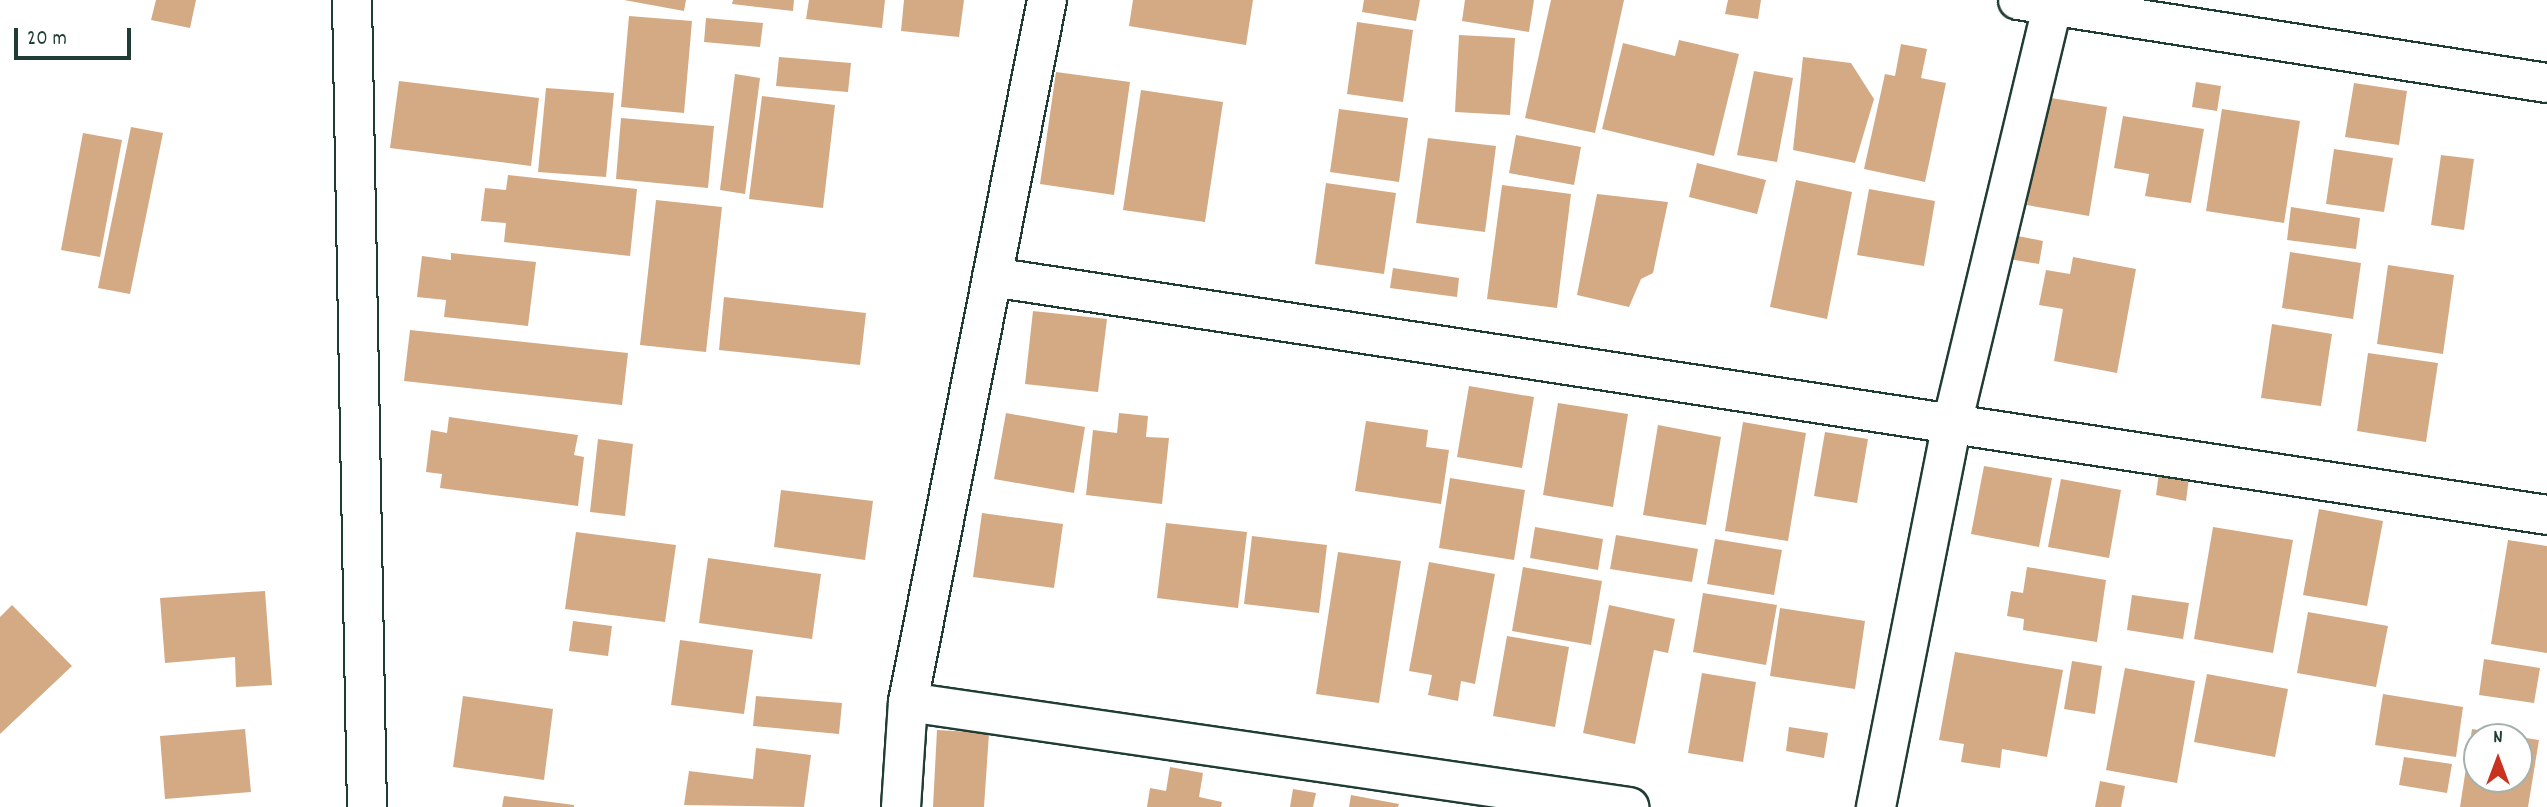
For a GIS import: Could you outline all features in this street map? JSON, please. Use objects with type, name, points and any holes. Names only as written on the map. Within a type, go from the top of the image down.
[{"type":"street","points":[[352,0],[367,807]]},
{"type":"street","points":[[901,807],[908,702],[1047,0]]},
{"type":"street","points":[[1876,807],[1952,424],[2041,2],[2547,83]]},
{"type":"street","points":[[992,277],[2547,515]]},
{"type":"street","points":[[908,702],[1455,796],[1629,807]]},
{"type":"building","points":[[156,0],[196,0],[190,28],[151,20]]},
{"type":"building","points":[[624,0],[686,0],[684,11]]},
{"type":"building","points":[[733,0],[794,0],[793,11],[732,4]]},
{"type":"building","points":[[809,0],[885,0],[882,28],[806,19]]},
{"type":"building","points":[[904,0],[964,0],[959,37],[901,31]]},
{"type":"building","points":[[1133,0],[1253,0],[1246,45],[1129,26]]},
{"type":"building","points":[[1364,0],[1420,0],[1416,21],[1362,12]]},
{"type":"building","points":[[1465,0],[1534,0],[1529,32],[1462,21]]},
{"type":"building","points":[[1551,0],[1624,0],[1595,133],[1525,118]]},
{"type":"building","points":[[1728,0],[1761,0],[1758,19],[1725,14]]},
{"type":"building","points":[[629,16],[692,21],[684,113],[621,107]]},
{"type":"building","points":[[706,18],[763,23],[760,47],[704,42]]},
{"type":"building","points":[[1357,22],[1413,30],[1403,102],[1347,94]]},
{"type":"building","points":[[1459,35],[1515,38],[1510,115],[1455,112]]},
{"type":"building","points":[[1679,40],[1739,54],[1714,156],[1602,129],[1623,43],[1675,56]]},
{"type":"building","points":[[1901,44],[1927,49],[1921,78],[1946,83],[1925,182],[1864,169],[1885,74],[1895,76]]},
{"type":"building","points":[[779,57],[851,63],[848,92],[776,86]]},
{"type":"building","points":[[1803,57],[1851,63],[1874,99],[1855,163],[1793,150]]},
{"type":"building","points":[[1754,71],[1793,78],[1777,162],[1737,155]]},
{"type":"building","points":[[1056,72],[1130,82],[1114,195],[1040,184]]},
{"type":"building","points":[[735,74],[760,78],[745,194],[720,190]]},
{"type":"building","points":[[399,81],[539,98],[531,166],[390,148]]},
{"type":"building","points":[[2196,82],[2221,86],[2217,111],[2192,107]]},
{"type":"building","points":[[2354,83],[2407,91],[2399,145],[2345,137]]},
{"type":"building","points":[[546,88],[614,93],[606,177],[538,172]]},
{"type":"building","points":[[1141,90],[1223,102],[1205,222],[1123,210]]},
{"type":"building","points":[[762,96],[835,105],[823,208],[749,199]]},
{"type":"building","points":[[2045,97],[2107,107],[2089,216],[2027,205]]},
{"type":"building","points":[[1339,109],[1408,118],[1399,182],[1330,172]]},
{"type":"building","points":[[2222,109],[2300,121],[2284,223],[2206,211]]},
{"type":"building","points":[[2123,116],[2204,129],[2191,203],[2145,196],[2149,174],[2114,168]]},
{"type":"building","points":[[621,118],[714,126],[708,188],[616,179]]},
{"type":"building","points":[[131,127],[163,133],[130,294],[98,288]]},
{"type":"building","points":[[83,133],[122,140],[100,257],[61,250]]},
{"type":"building","points":[[1516,135],[1581,147],[1574,185],[1509,173]]},
{"type":"building","points":[[1428,138],[1496,146],[1485,232],[1416,223]]},
{"type":"building","points":[[2334,149],[2393,158],[2384,212],[2326,204]]},
{"type":"building","points":[[2441,155],[2474,159],[2464,230],[2431,225]]},
{"type":"building","points":[[1697,163],[1766,180],[1757,214],[1689,197]]},
{"type":"building","points":[[508,175],[637,189],[630,256],[504,242],[506,223],[481,221],[485,188],[506,190]]},
{"type":"building","points":[[1796,180],[1852,192],[1827,319],[1770,307]]},
{"type":"building","points":[[1326,183],[1396,193],[1384,274],[1315,264]]},
{"type":"building","points":[[1502,185],[1571,194],[1557,308],[1487,299]]},
{"type":"building","points":[[1869,189],[1935,201],[1924,266],[1857,255]]},
{"type":"building","points":[[1597,194],[1668,202],[1653,273],[1641,279],[1629,307],[1577,295]]},
{"type":"building","points":[[656,200],[722,207],[706,352],[640,345]]},
{"type":"building","points":[[2291,207],[2360,218],[2356,249],[2287,240]]},
{"type":"building","points":[[2013,235],[2043,241],[2039,264],[2009,259]]},
{"type":"building","points":[[2290,252],[2361,263],[2353,319],[2282,308]]},
{"type":"building","points":[[451,253],[536,262],[528,326],[444,317],[446,300],[417,297],[422,256],[451,260]]},
{"type":"building","points":[[2073,257],[2136,269],[2117,373],[2054,361],[2063,309],[2039,305],[2046,270],[2070,274]]},
{"type":"building","points":[[2388,265],[2454,275],[2443,354],[2377,344]]},
{"type":"building","points":[[1393,268],[1459,278],[1457,297],[1390,288]]},
{"type":"building","points":[[724,297],[866,313],[860,365],[719,350]]},
{"type":"building","points":[[1033,311],[1107,319],[1098,392],[1025,384]]},
{"type":"building","points":[[2272,324],[2332,334],[2321,406],[2261,398]]},
{"type":"building","points":[[410,330],[628,353],[622,405],[404,381]]},
{"type":"building","points":[[2368,353],[2438,363],[2426,442],[2357,431]]},
{"type":"building","points":[[1469,386],[1534,397],[1522,468],[1457,457]]},
{"type":"building","points":[[1558,403],[1628,414],[1613,507],[1543,495]]},
{"type":"building","points":[[1006,413],[1085,427],[1074,493],[994,479]]},
{"type":"building","points":[[1119,413],[1148,416],[1146,437],[1169,438],[1162,504],[1086,495],[1093,430],[1117,433]]},
{"type":"building","points":[[449,417],[578,435],[574,455],[584,457],[578,506],[440,488],[442,474],[426,472],[431,430],[447,433]]},
{"type":"building","points":[[1366,421],[1428,430],[1426,447],[1449,450],[1441,504],[1355,491]]},
{"type":"building","points":[[1743,422],[1806,433],[1788,541],[1725,531]]},
{"type":"building","points":[[1658,425],[1721,437],[1706,525],[1643,515]]},
{"type":"building","points":[[1825,432],[1868,439],[1857,503],[1814,496]]},
{"type":"building","points":[[598,439],[633,444],[625,516],[590,512]]},
{"type":"building","points":[[1984,466],[2052,478],[2039,547],[1971,534]]},
{"type":"building","points":[[2159,473],[2189,478],[2186,501],[2156,495]]},
{"type":"building","points":[[1450,478],[1525,490],[1514,560],[1439,548]]},
{"type":"building","points":[[2061,479],[2121,490],[2109,558],[2048,547]]},
{"type":"building","points":[[781,490],[873,501],[865,560],[774,547]]},
{"type":"building","points":[[2319,509],[2383,521],[2367,606],[2303,595]]},
{"type":"building","points":[[982,513],[1063,524],[1054,588],[973,577]]},
{"type":"building","points":[[1166,523],[1247,532],[1238,608],[1157,598]]},
{"type":"building","points":[[1535,527],[1603,539],[1598,570],[1530,558]]},
{"type":"building","points":[[2213,527],[2293,540],[2273,653],[2194,639]]},
{"type":"building","points":[[576,532],[676,545],[665,622],[565,609]]},
{"type":"building","points":[[1616,535],[1698,549],[1692,582],[1610,569]]},
{"type":"building","points":[[1252,536],[1327,545],[1319,613],[1244,604]]},
{"type":"building","points":[[1715,539],[1782,550],[1774,595],[1707,584]]},
{"type":"building","points":[[2508,540],[2547,546],[2547,653],[2491,644]]},
{"type":"building","points":[[1338,552],[1401,561],[1379,703],[1316,694]]},
{"type":"building","points":[[708,558],[821,574],[812,639],[699,623]]},
{"type":"building","points":[[1429,562],[1495,574],[1475,684],[1461,681],[1458,701],[1428,695],[1432,675],[1409,671]]},
{"type":"building","points":[[1523,567],[1602,581],[1591,645],[1512,631]]},
{"type":"building","points":[[2027,567],[2106,580],[2097,642],[2023,630],[2024,619],[2007,616],[2011,591],[2023,593]]},
{"type":"building","points":[[265,591],[272,685],[236,687],[235,657],[165,663],[160,598]]},
{"type":"building","points":[[1703,593],[1777,605],[1766,665],[1693,652]]},
{"type":"building","points":[[2132,595],[2189,603],[2183,639],[2127,630]]},
{"type":"building","points":[[12,605],[72,666],[0,734],[0,617]]},
{"type":"building","points":[[1609,605],[1675,619],[1668,653],[1654,650],[1635,744],[1583,733]]},
{"type":"building","points":[[1780,608],[1865,621],[1855,689],[1770,676]]},
{"type":"building","points":[[2308,612],[2388,626],[2376,687],[2297,673]]},
{"type":"building","points":[[573,621],[612,626],[608,656],[569,651]]},
{"type":"building","points":[[1507,636],[1569,647],[1555,727],[1493,716]]},
{"type":"building","points":[[680,640],[753,650],[744,714],[671,705]]},
{"type":"building","points":[[1955,652],[2063,670],[2047,757],[2002,749],[2000,768],[1961,762],[1964,744],[1939,740]]},
{"type":"building","points":[[2484,659],[2540,668],[2534,703],[2479,695]]},
{"type":"building","points":[[2072,661],[2102,666],[2095,714],[2064,709]]},
{"type":"building","points":[[2125,668],[2195,681],[2177,783],[2106,770]]},
{"type":"building","points":[[1702,673],[1756,682],[1743,762],[1688,753]]},
{"type":"building","points":[[2207,674],[2288,689],[2275,757],[2194,742]]},
{"type":"building","points":[[2383,694],[2463,707],[2456,757],[2375,745]]},
{"type":"building","points":[[463,696],[553,709],[544,780],[453,767]]},
{"type":"building","points":[[756,696],[842,703],[839,734],[753,726]]},
{"type":"building","points":[[1789,727],[1828,733],[1824,758],[1786,751]]},
{"type":"building","points":[[245,729],[251,792],[165,799],[160,736]]},
{"type":"building","points":[[937,730],[989,733],[984,807],[933,807]]},
{"type":"building","points":[[2533,739],[2539,740],[2533,777]]},
{"type":"building","points":[[756,748],[811,755],[804,807],[684,805],[689,771],[753,779]]},
{"type":"building","points":[[2404,757],[2452,764],[2447,793],[2399,785]]},
{"type":"building","points":[[1170,767],[1203,773],[1199,797],[1222,802],[1221,807],[1147,807],[1150,788],[1166,791]]},
{"type":"building","points":[[2100,781],[2125,786],[2121,807],[2095,807]]},
{"type":"building","points":[[2463,788],[2463,793],[2530,793],[2528,807],[2460,807]]},
{"type":"building","points":[[1293,789],[1316,793],[1313,807],[1290,807]]},
{"type":"building","points":[[1351,795],[1399,804],[1398,807],[1349,807]]},
{"type":"building","points":[[504,796],[574,805],[574,807],[502,807]]}]
